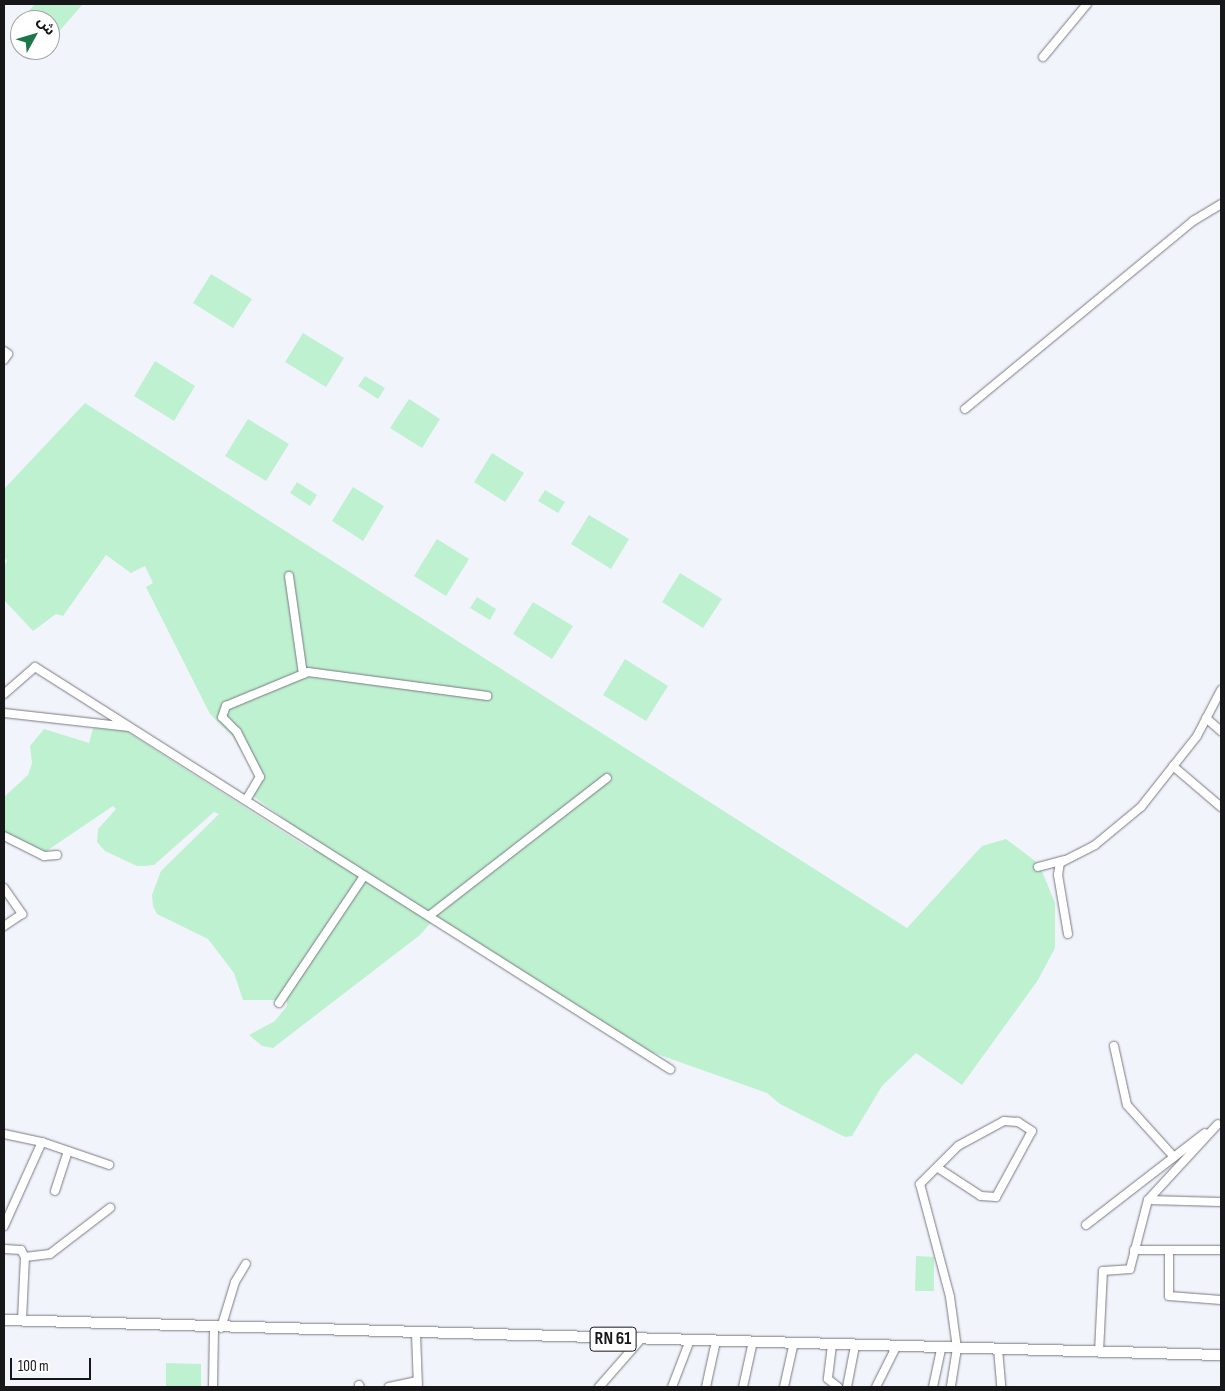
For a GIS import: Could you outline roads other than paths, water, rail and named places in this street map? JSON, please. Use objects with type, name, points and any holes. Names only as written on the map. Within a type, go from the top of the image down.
[{"type":"main road","name":"RN 61","points":[[4,1320],[641,1340],[794,1342],[941,1349],[1221,1355]]},
{"type":"street","points":[[1043,56],[1088,4]]},
{"type":"street","points":[[965,409],[1193,221],[1221,204]]},
{"type":"street","points":[[4,351],[8,354],[4,360]]},
{"type":"street","points":[[289,576],[303,674]]},
{"type":"street","points":[[4,694],[36,667],[670,1069]]},
{"type":"street","points":[[246,800],[260,777],[237,732],[220,712],[303,674],[487,696]]},
{"type":"street","points":[[1038,867],[1064,860],[1107,836],[1141,807],[1173,766],[1206,718],[1221,690]]},
{"type":"street","points":[[4,714],[131,727]]},
{"type":"street","points":[[1206,718],[1221,731]]},
{"type":"street","points":[[1173,766],[1221,807]]},
{"type":"street","points":[[428,916],[607,778]]},
{"type":"street","points":[[4,836],[44,856],[57,855]]},
{"type":"street","points":[[1064,860],[1058,875],[1068,934]]},
{"type":"street","points":[[279,1003],[364,876]]},
{"type":"street","points":[[4,888],[22,914],[4,926]]},
{"type":"street","points":[[1114,1046],[1127,1105],[1174,1157]]},
{"type":"street","points":[[938,1168],[981,1196],[996,1197],[1032,1131],[1018,1122],[1004,1121],[958,1146],[938,1168],[926,1174],[920,1189],[950,1297],[957,1348],[951,1387]]},
{"type":"street","points":[[1086,1225],[1220,1123]]},
{"type":"street","points":[[1099,1352],[1103,1271],[1130,1269],[1148,1200],[1220,1123]]},
{"type":"street","points":[[4,1134],[42,1142],[109,1166]]},
{"type":"street","points":[[4,1226],[42,1142]]},
{"type":"street","points":[[56,1191],[68,1151]]},
{"type":"street","points":[[1148,1200],[1221,1202]]},
{"type":"street","points":[[25,1257],[50,1254],[110,1208]]},
{"type":"street","points":[[4,1249],[18,1249],[25,1257],[22,1320]]},
{"type":"street","points":[[1134,1250],[1221,1250]]},
{"type":"street","points":[[1169,1250],[1169,1296],[1221,1300]]},
{"type":"street","points":[[213,1387],[217,1328],[235,1282],[246,1264]]},
{"type":"street","points":[[389,1387],[417,1384],[416,1333]]},
{"type":"street","points":[[599,1387],[641,1340]]},
{"type":"street","points":[[672,1387],[690,1340]]},
{"type":"street","points":[[706,1387],[716,1341]]},
{"type":"street","points":[[743,1387],[753,1341]]},
{"type":"street","points":[[784,1387],[794,1342]]},
{"type":"street","points":[[832,1345],[827,1383],[838,1387]]},
{"type":"street","points":[[847,1387],[855,1346]]},
{"type":"street","points":[[876,1387],[896,1347]]},
{"type":"street","points":[[933,1387],[941,1349]]},
{"type":"street","points":[[998,1349],[1001,1387]]}]
